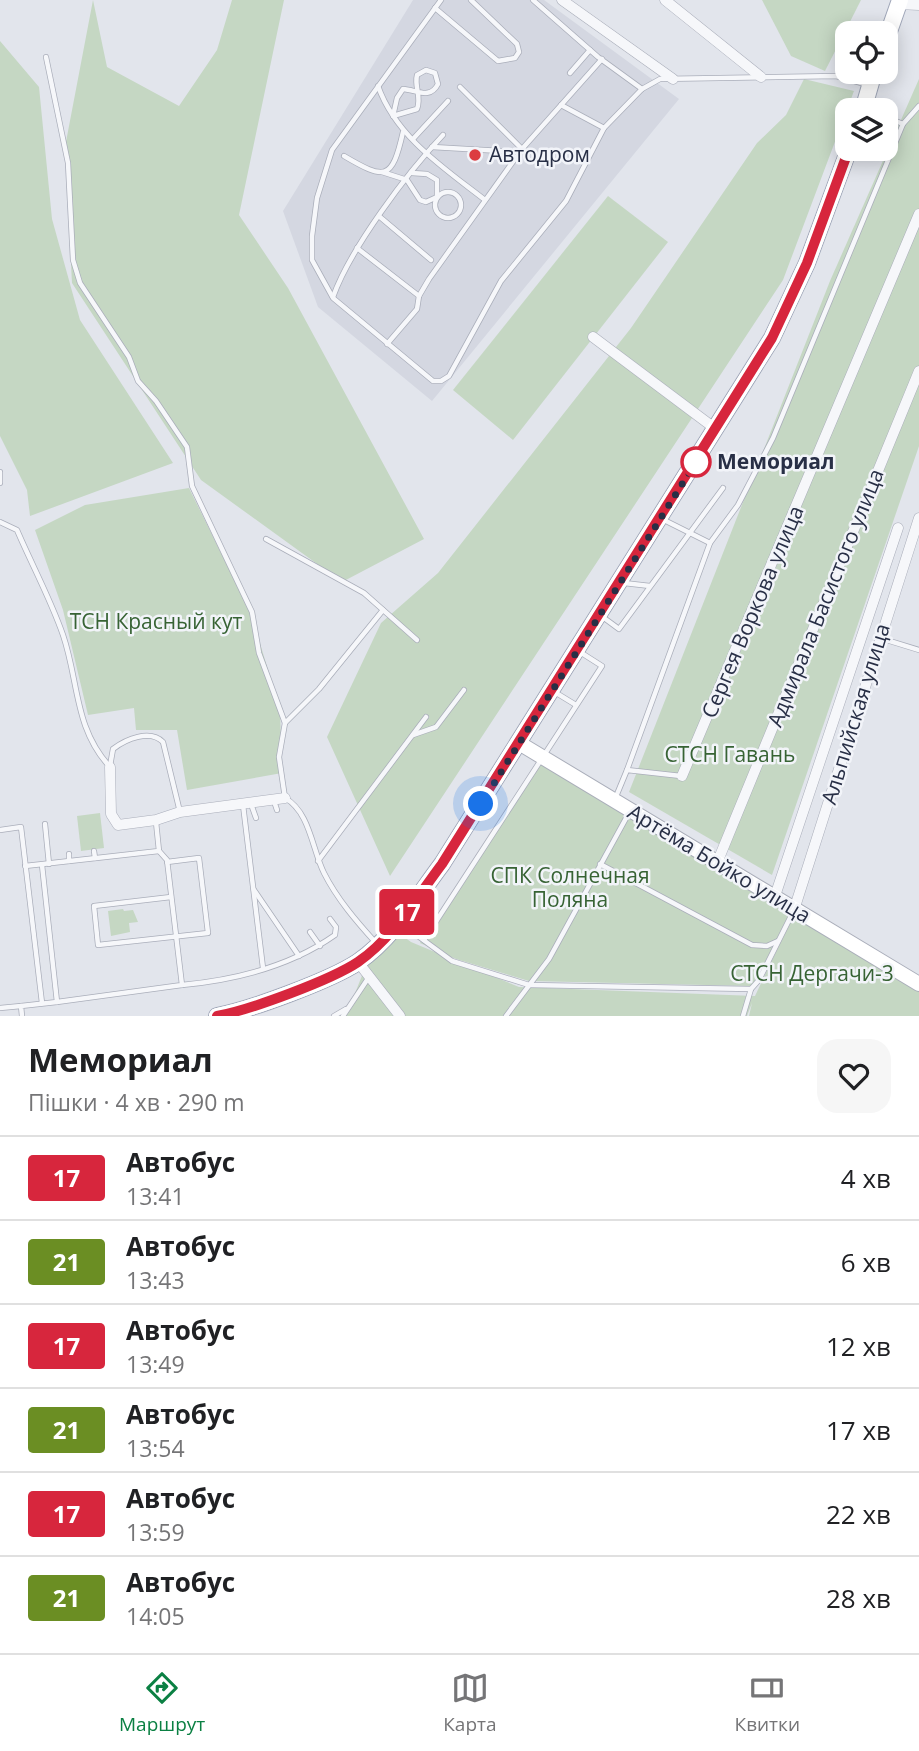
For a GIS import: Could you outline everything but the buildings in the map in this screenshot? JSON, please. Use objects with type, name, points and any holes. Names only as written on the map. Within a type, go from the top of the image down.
[{"type":"main road","points":[[892,21],[899,2]]},
{"type":"main road","points":[[225,1015],[300,988],[358,962],[400,922],[442,864],[717,430],[772,338],[807,263],[845,161]]},
{"type":"main road","name":"Артёма Бойко улица","points":[[519,743],[774,899],[918,979]]},
{"type":"street","points":[[562,0],[673,79]]},
{"type":"street","points":[[665,0],[761,77]]},
{"type":"street","points":[[899,2],[919,5]]},
{"type":"street","name":"Сергея Воркова улица","points":[[682,776],[919,214]]},
{"type":"street","points":[[593,337],[717,430]]},
{"type":"street","name":"Адмирала Басистого улица","points":[[717,863],[919,372]]},
{"type":"street","name":"Альпийская улица","points":[[794,910],[919,518]]},
{"type":"street","points":[[774,899],[898,527]]},
{"type":"street","points":[[110,767],[112,821],[118,825],[156,820],[180,812],[247,803],[275,805],[285,798]]},
{"type":"street","points":[[358,962],[400,1016]]},
{"type":"lane","points":[[441,0],[332,150],[317,198],[312,260],[333,298],[425,377],[441,381],[449,376],[501,281],[566,201],[604,128],[642,89],[660,79],[835,76]]},
{"type":"lane","points":[[435,8],[498,61],[515,58],[519,52],[517,44],[471,0]]},
{"type":"lane","points":[[533,0],[590,50],[642,89]]},
{"type":"lane","points":[[570,73],[590,50]]},
{"type":"lane","points":[[47,57],[68,163],[73,260],[80,283],[129,357],[138,381],[156,401],[187,447],[192,485],[252,612],[259,653],[285,723],[279,757],[285,798],[301,811],[318,861],[332,888],[378,944]]},
{"type":"lane","points":[[387,344],[417,309],[419,296],[521,150],[602,59]]},
{"type":"lane","points":[[393,116],[402,89],[417,92],[428,94],[439,84],[436,73],[426,70],[417,75],[417,92],[417,109],[393,116]]},
{"type":"lane","points":[[379,86],[403,131],[485,200]]},
{"type":"lane","points":[[460,87],[521,150]]},
{"type":"lane","points":[[413,139],[448,101]]},
{"type":"lane","points":[[561,105],[604,128]]},
{"type":"lane","points":[[614,801],[710,543],[738,505],[773,438],[817,325],[903,124],[919,106]]},
{"type":"lane","points":[[898,122],[903,124]]},
{"type":"lane","points":[[344,156],[373,173],[390,169],[397,158],[403,131]]},
{"type":"lane","points":[[333,298],[358,248],[426,153],[443,135]]},
{"type":"lane","points":[[431,147],[521,150]]},
{"type":"lane","points":[[382,172],[407,180],[420,200],[426,202],[437,197],[446,192],[459,197],[461,209],[457,215],[450,218],[439,215],[436,211],[437,197],[437,180],[427,174],[412,173]]},
{"type":"lane","points":[[380,217],[431,260]]},
{"type":"lane","points":[[358,248],[419,296]]},
{"type":"lane","points":[[0,472],[0,483]]},
{"type":"lane","points":[[600,615],[619,629],[723,488]]},
{"type":"lane","points":[[660,518],[710,543]]},
{"type":"lane","points":[[0,522],[17,530],[64,636],[82,718],[97,755],[110,767]]},
{"type":"lane","points":[[266,539],[364,593],[417,640]]},
{"type":"lane","points":[[620,582],[651,586]]},
{"type":"lane","points":[[285,723],[319,689],[383,610]]},
{"type":"lane","points":[[879,638],[919,650]]},
{"type":"lane","points":[[424,940],[602,666],[578,650]]},
{"type":"lane","points":[[412,736],[436,727],[464,690]]},
{"type":"lane","points":[[552,690],[576,705]]},
{"type":"lane","points":[[318,861],[426,717]]},
{"type":"lane","points":[[110,767],[113,749],[122,742],[146,735],[157,736],[163,742],[180,812]]},
{"type":"lane","points":[[627,771],[682,776]]},
{"type":"lane","points":[[247,803],[256,818]]},
{"type":"lane","points":[[247,803],[253,889],[263,968]]},
{"type":"lane","points":[[506,1016],[549,958],[630,810]]},
{"type":"lane","points":[[156,820],[159,851],[167,862],[182,985]]},
{"type":"lane","points":[[45,824],[49,864]]},
{"type":"lane","points":[[0,830],[21,827],[42,1003]]},
{"type":"lane","points":[[94,851],[95,858]]},
{"type":"lane","points":[[26,866],[159,851]]},
{"type":"lane","points":[[69,854],[69,861]]},
{"type":"lane","points":[[167,862],[200,858],[208,933],[98,945],[94,906],[171,897]]},
{"type":"lane","points":[[42,864],[57,1002]]},
{"type":"lane","points":[[600,864],[752,945],[767,946],[778,942]]},
{"type":"lane","points":[[253,889],[299,956]]},
{"type":"lane","points":[[743,1016],[751,989],[759,981],[794,910]]},
{"type":"lane","points":[[0,1008],[223,981],[299,956],[320,946],[335,935],[336,927],[330,919]]},
{"type":"lane","points":[[400,922],[452,961],[529,985],[751,989]]},
{"type":"lane","points":[[310,932],[320,946]]},
{"type":"lane","points":[[343,1016],[370,976]]},
{"type":"lane","points":[[21,1006],[22,1016]]},
{"type":"lane","points":[[334,1016],[349,1007]]},
{"type":"shaded area","name":"Автодром","points":[[413,0],[544,0],[679,99],[432,401],[318,307],[283,211]]},
{"type":"green space","points":[[93,0],[107,67],[179,106],[217,50],[232,0],[284,0],[239,215],[288,288],[424,539],[342,582],[201,480],[72,283],[65,147]]},
{"type":"green space","points":[[762,0],[861,0],[850,21],[835,21],[835,51],[825,71],[791,56]]},
{"type":"green space","points":[[0,41],[39,87],[52,219],[80,320],[173,463],[30,516],[27,490],[0,436]]},
{"type":"green space","points":[[804,79],[854,91],[851,98],[835,98],[835,142],[783,280],[390,876],[327,737],[381,623],[438,573],[631,328],[757,143],[786,115]]},
{"type":"green space","name":"СТСН Гавань","points":[[919,79],[919,446],[772,875],[629,792],[830,281],[883,161],[898,161],[898,127]]},
{"type":"green space","points":[[608,196],[668,242],[513,440],[453,390]]},
{"type":"green space","name":"ТСН Красный кут","points":[[189,488],[251,614],[280,709],[282,773],[187,790],[177,730],[136,730],[134,708],[88,715],[63,610],[35,530],[85,505]]},
{"type":"green space","name":"СПК Солнечная Поляна","points":[[539,759],[791,911],[758,980],[750,986],[529,981],[456,959],[420,943]]},
{"type":"green space","points":[[100,813],[104,848],[81,851],[77,816]]},
{"type":"green space","points":[[133,910],[138,922],[129,923],[130,932],[111,936],[108,911]]},
{"type":"green space","name":"СТСН Дергачи-3","points":[[794,914],[919,988],[919,1016],[749,1016],[752,1003],[747,1016],[346,1016],[367,963],[400,934],[411,942],[519,987],[755,996]]},
{"type":"bus line","name":"17","points":[[217,1016],[300,988],[358,962],[400,922],[442,864],[717,430],[772,338],[807,263],[845,161]]},
{"type":"place","name":"Автодром","points":[[475,155]]},
{"type":"place","name":"Мемориал","points":[[696,462]]},
{"type":"route","points":[[481,804],[696,462]]}]
